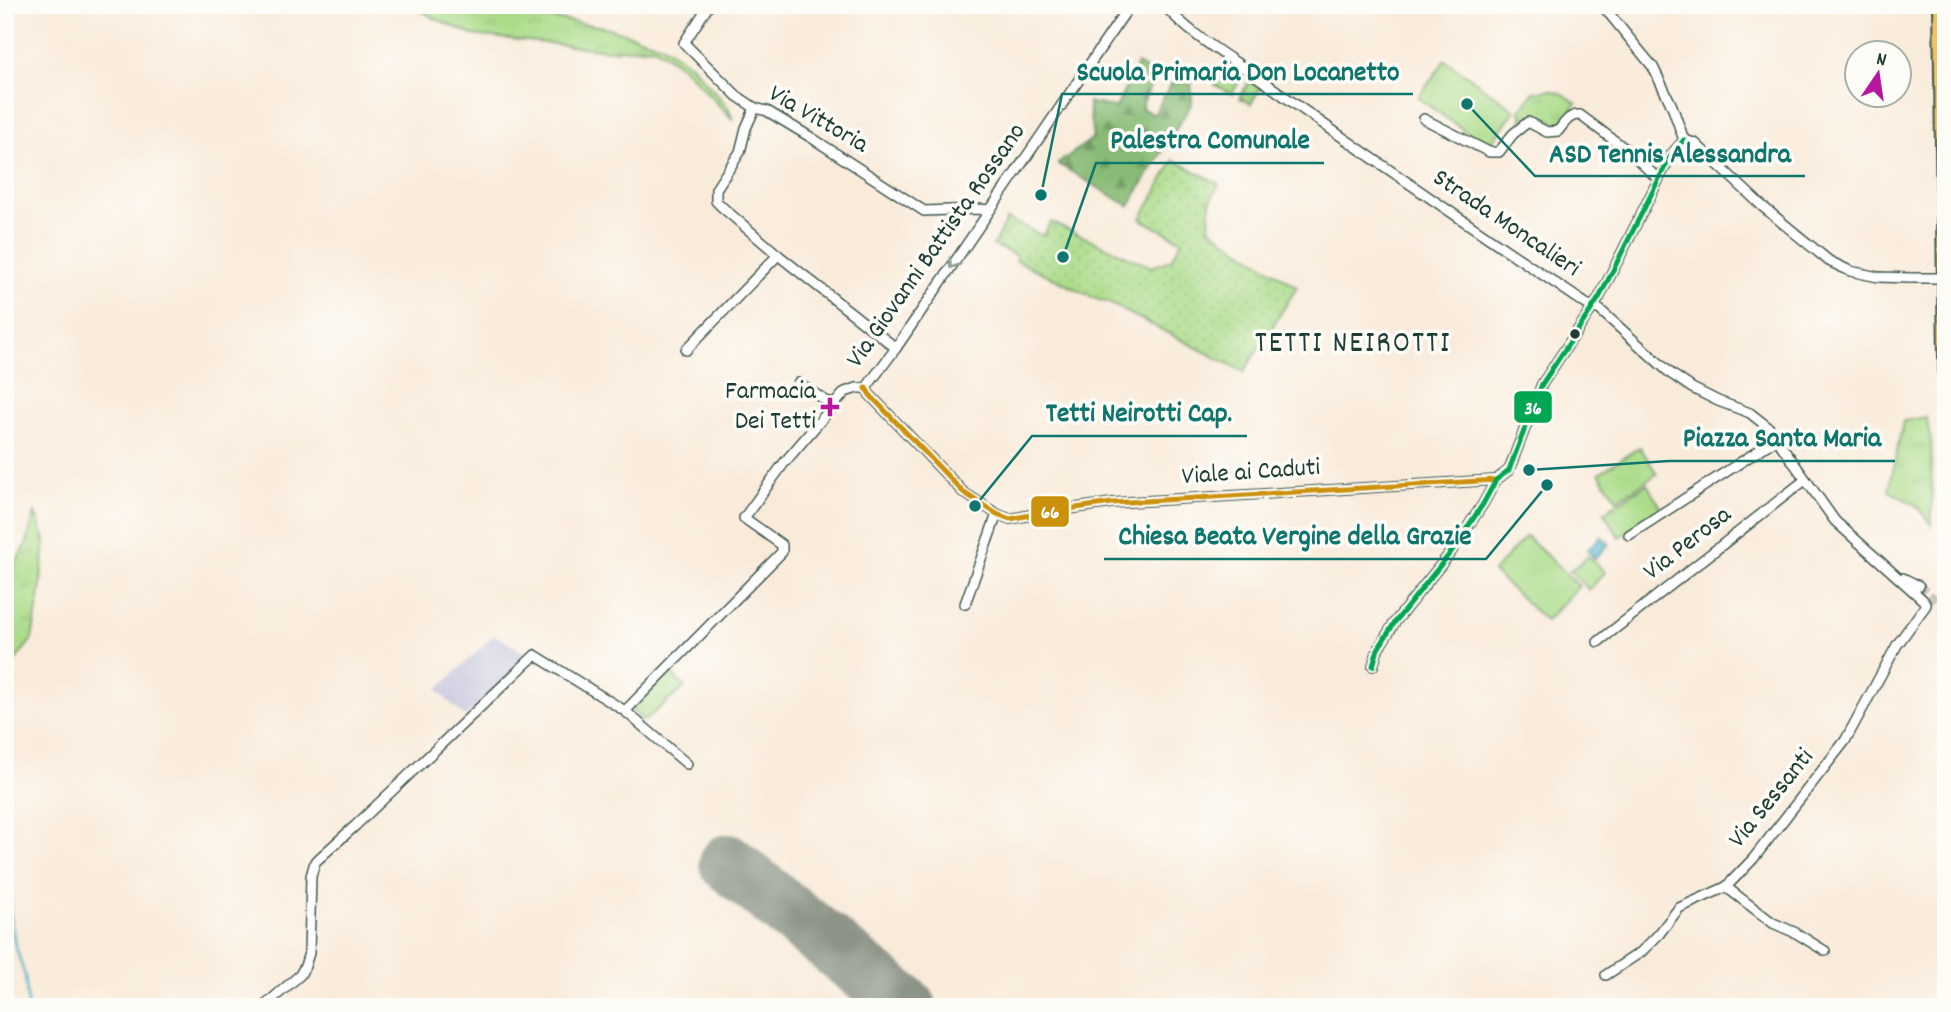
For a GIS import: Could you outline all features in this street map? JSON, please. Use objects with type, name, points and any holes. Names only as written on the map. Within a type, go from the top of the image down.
[{"type":"highway","points":[[1940,5],[1946,426]]},
{"type":"street","name":"Via Vittoria","points":[[709,5],[684,43],[737,96],[812,138],[924,211],[990,210]]},
{"type":"street","name":"Via Giovanni Battista Rossano","points":[[625,711],[782,552],[782,545],[744,518],[784,463],[845,393],[866,388],[1130,5]]},
{"type":"street","name":"Strada Moncalieri","points":[[1164,5],[1202,39],[1333,132],[1600,310],[1670,373],[1692,388],[1750,413],[1778,438],[1835,521],[1920,596],[1926,605]]},
{"type":"street","points":[[1602,5],[1653,67],[1672,106],[1684,140]]},
{"type":"street","points":[[755,108],[740,152],[716,189],[716,201],[778,255],[896,348]]},
{"type":"street","points":[[1424,119],[1489,152],[1499,152],[1513,134],[1528,122],[1547,132],[1558,131],[1570,117],[1580,115],[1631,153],[1658,178]]},
{"type":"street","points":[[1373,666],[1378,649],[1395,622],[1451,552],[1496,480],[1509,470],[1542,384],[1614,271],[1658,178],[1671,155],[1684,140]]},
{"type":"street","points":[[1684,140],[1695,143],[1762,206],[1829,261],[1850,271],[1878,277],[1946,278]]},
{"type":"street","points":[[686,350],[778,255]]},
{"type":"street","points":[[798,383],[834,406]]},
{"type":"street","points":[[866,388],[963,492],[997,514],[965,604]]},
{"type":"street","points":[[1629,535],[1778,438]]},
{"type":"street","name":"Viale ai Caduti","points":[[997,514],[1010,519],[1112,503],[1496,480]]},
{"type":"street","name":"Via Perosa","points":[[1598,642],[1805,480]]},
{"type":"street","points":[[1892,573],[1919,586]]},
{"type":"street","name":"Via Sessanti","points":[[1606,975],[1641,952],[1679,908],[1726,887],[1753,859],[1845,741],[1897,645],[1926,605]]},
{"type":"street","points":[[263,1007],[300,975],[307,960],[311,876],[316,862],[535,656],[625,711],[687,764]]},
{"type":"street","points":[[1726,887],[1773,923],[1825,951]]},
{"type":"shaded area","points":[[494,635],[531,656],[465,717],[437,690]]},
{"type":"green space","points":[[413,5],[499,5],[542,17],[605,27],[662,45],[692,66],[728,107],[733,120],[685,69],[654,47],[607,50],[473,35],[432,17]]},
{"type":"green space","points":[[1445,60],[1515,110],[1488,147],[1418,98]]},
{"type":"green space","points":[[1226,63],[1241,77],[1232,94],[1215,85]]},
{"type":"green space","points":[[1137,64],[1155,75],[1141,108],[1154,115],[1171,84],[1191,76],[1192,103],[1129,206],[1058,164],[1093,138],[1088,102],[1116,108]]},
{"type":"green space","points":[[1249,81],[1260,88],[1251,104],[1240,98]]},
{"type":"green space","points":[[1550,90],[1563,94],[1576,103],[1567,117],[1556,127],[1521,119],[1523,116],[1519,112],[1534,92]]},
{"type":"green space","points":[[1174,160],[1219,184],[1210,202],[1209,227],[1297,287],[1244,372],[1111,304],[1016,260],[1017,256],[993,245],[1007,219],[1043,236],[1051,222],[1151,267],[1171,260],[1182,241],[1141,219]]},
{"type":"green space","points":[[1926,417],[1931,441],[1932,526],[1916,505],[1889,491],[1903,421]]},
{"type":"green space","points":[[1640,447],[1657,474],[1617,500],[1599,473]]},
{"type":"green space","points":[[1647,484],[1662,509],[1619,537],[1604,512]]},
{"type":"green space","points":[[35,513],[45,540],[32,639],[11,666],[5,689],[5,587],[26,545]]},
{"type":"green space","points":[[1526,536],[1579,586],[1546,621],[1493,572]]},
{"type":"green space","points":[[1588,556],[1605,572],[1589,590],[1570,571]]},
{"type":"green space","points":[[670,673],[685,687],[644,721],[631,710]]},
{"type":"water","points":[[1601,536],[1609,544],[1595,559],[1587,550]]},
{"type":"waterway","points":[[5,887],[14,941],[25,976],[28,1007]]},
{"type":"runway","points":[[728,863],[908,1007]]},
{"type":"tunnel","points":[[1919,586],[1946,609]]},
{"type":"transit line","name":"36","points":[[1373,666],[1378,649],[1395,622],[1451,552],[1496,480],[1509,470],[1542,384],[1599,298],[1671,155],[1684,140]]},
{"type":"transit line","name":"66","points":[[866,388],[963,492],[997,514],[1010,519],[1112,503],[1496,480]]},
{"type":"place","name":"ASD Tennis Alessandra","points":[[1467,104]]},
{"type":"place","name":"Scuola Primaria Don Locanetto","points":[[1041,195]]},
{"type":"place","name":"Palestra Comunale","points":[[1063,257]]},
{"type":"place","name":"Farmacia Dei Tetti","points":[[830,407]]},
{"type":"place","name":"Piazza Santa Maria","points":[[1529,470]]},
{"type":"place","name":"Chiesa Beata Vergine della Grazie","points":[[1547,485]]},
{"type":"place","name":"Tetti Neirotti Cap.","points":[[975,506]]},
{"type":"district","name":"TETTI NEIROTTI","points":[[1353,345]]}]
